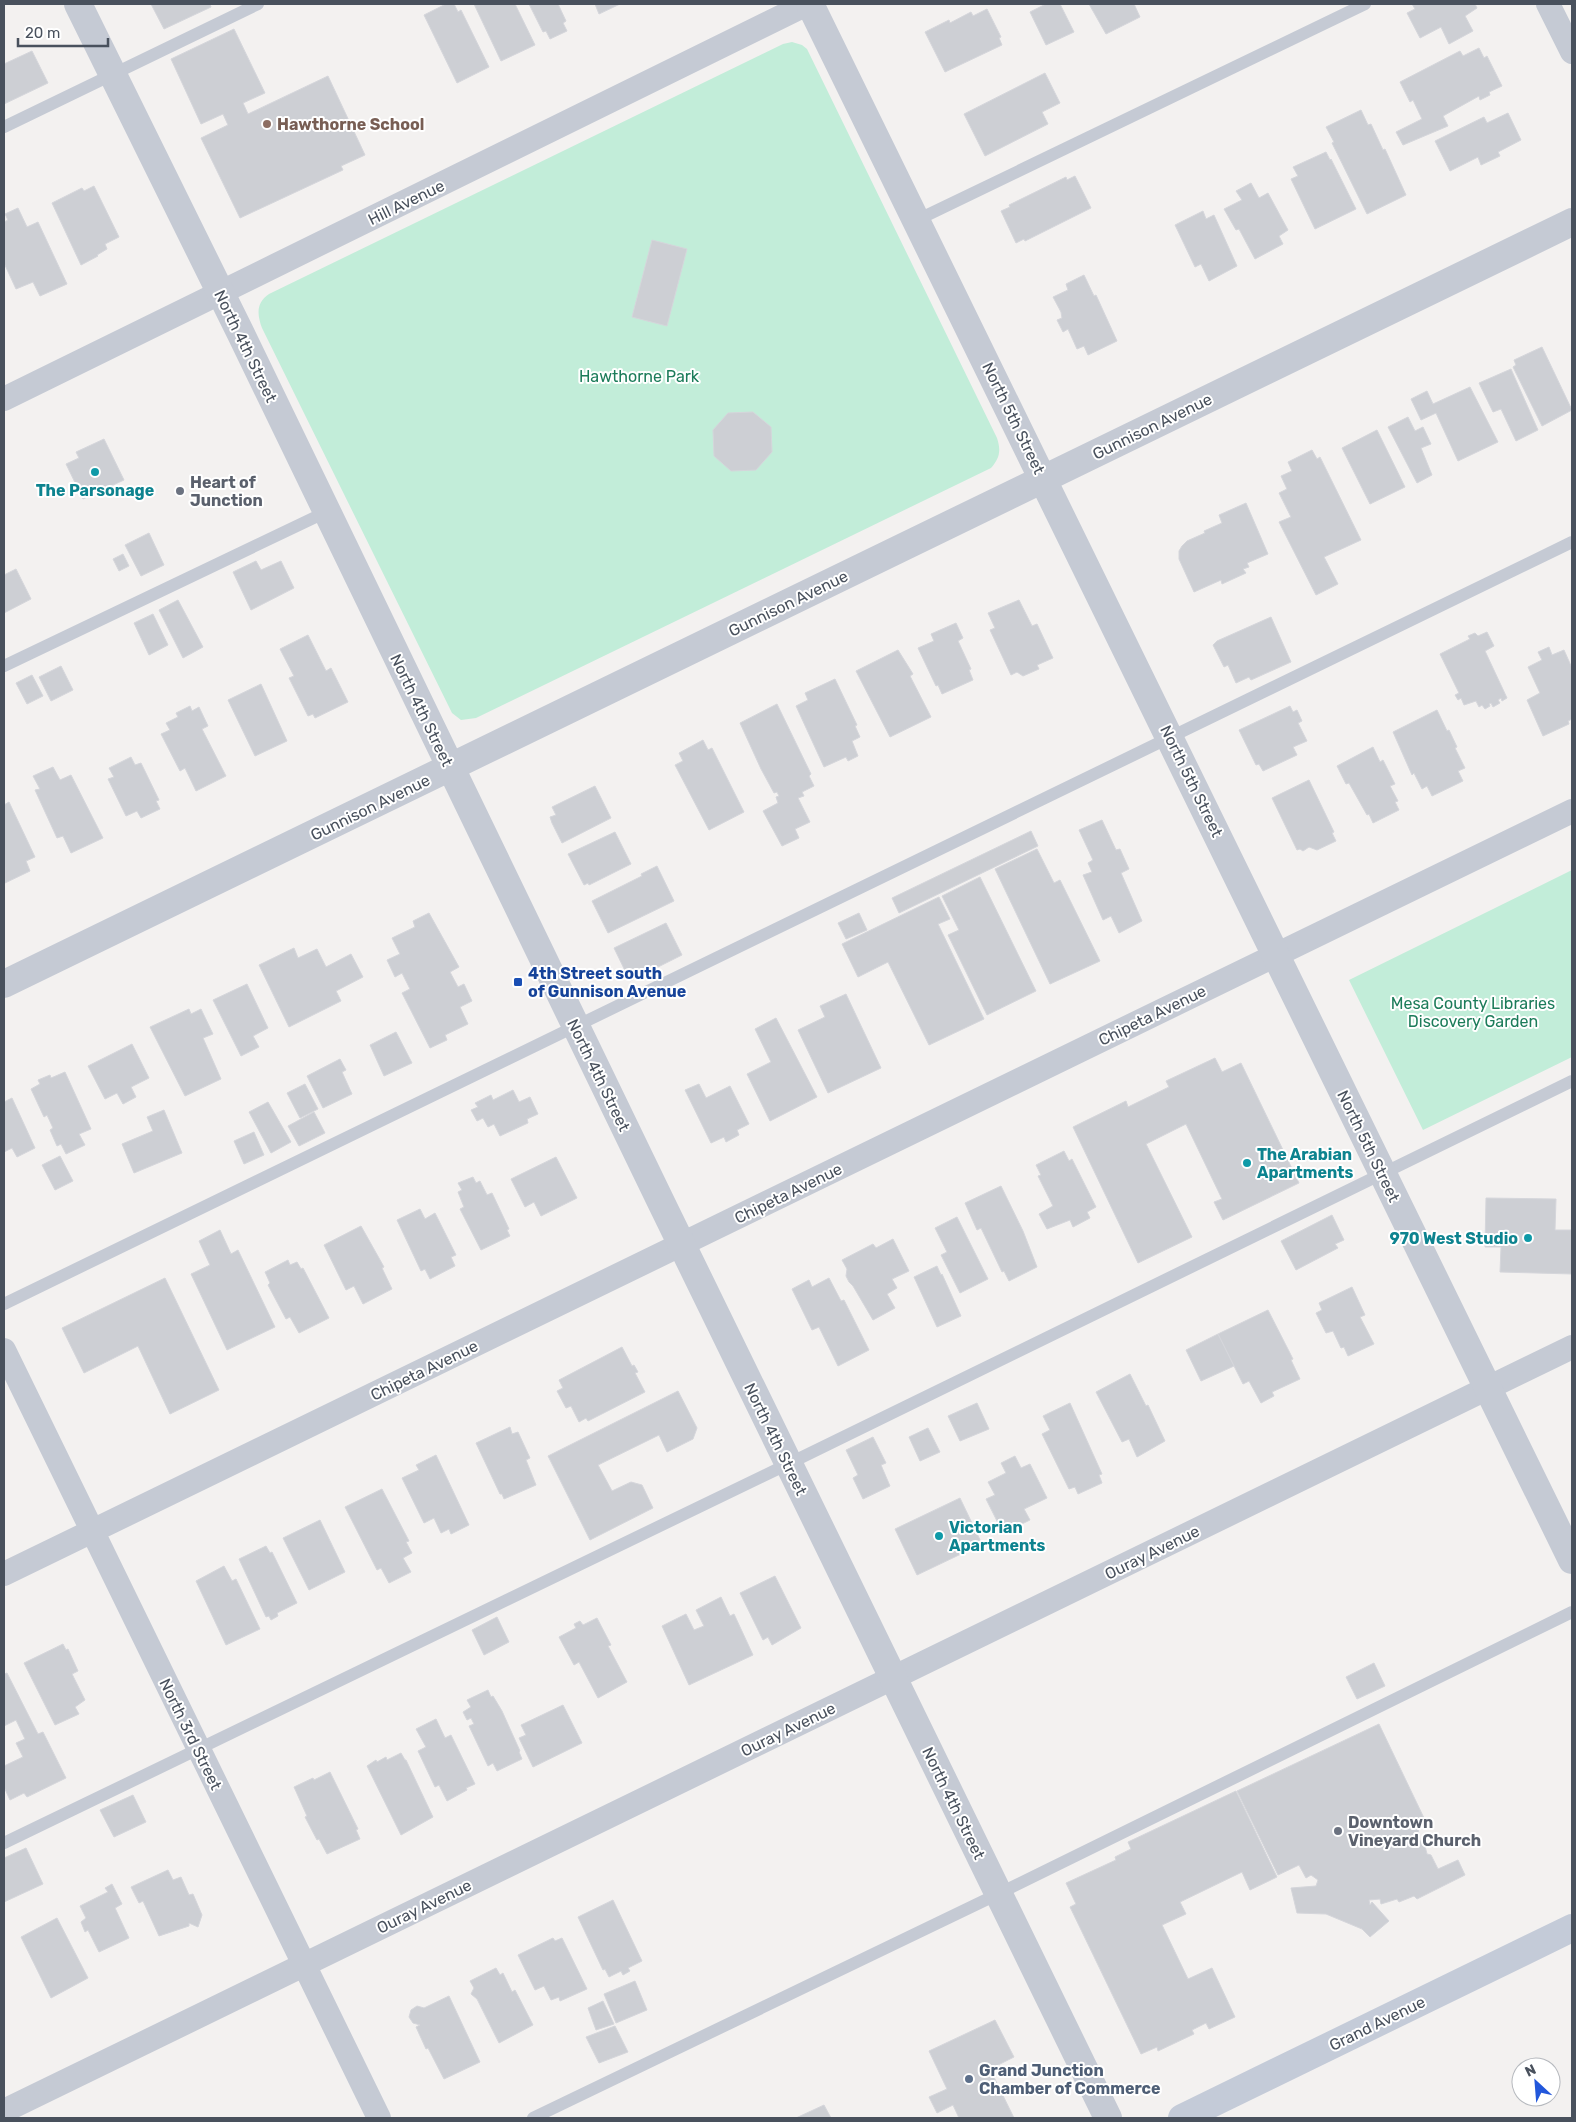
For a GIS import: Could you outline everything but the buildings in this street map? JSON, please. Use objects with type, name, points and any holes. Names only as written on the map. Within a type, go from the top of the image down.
[{"type":"main road","name":"Grand Avenue","points":[[1182,2118],[1572,1928]]},
{"type":"street","name":"North 4th Street","points":[[78,4],[221,293],[681,1244],[1108,2118]]},
{"type":"street","name":"North 5th Street","points":[[808,4],[917,220],[1572,1560]]},
{"type":"street","name":"Hill Avenue","points":[[4,399],[808,4]]},
{"type":"street","points":[[1548,4],[1572,52]]},
{"type":"street","name":"Gunnison Avenue","points":[[4,984],[1572,222]]},
{"type":"street","name":"Chipeta Avenue","points":[[4,1574],[1572,811]]},
{"type":"street","name":"Ouray Avenue","points":[[4,2111],[1572,1347]]},
{"type":"street","name":"North 3rd Street","points":[[4,1350],[379,2118]]},
{"type":"lane","points":[[4,127],[258,4]]},
{"type":"lane","points":[[917,220],[1365,4]]},
{"type":"lane","points":[[4,666],[326,512]]},
{"type":"lane","points":[[4,1304],[1572,542]]},
{"type":"lane","points":[[4,1843],[788,1464],[1572,1081]]},
{"type":"lane","points":[[533,2118],[998,1894],[1572,1612]]},
{"type":"green space","name":"Hawthorne Park","points":[[792,42],[802,45],[807,49],[997,438],[999,446],[998,457],[991,468],[476,718],[461,720],[452,713],[262,328],[259,318],[260,305],[269,294],[783,44]]},
{"type":"green space","name":"Mesa County Libraries Discovery Garden","points":[[1572,870],[1572,1057],[1423,1130],[1349,980]]},
{"type":"place","name":"Hawthorne School","points":[[267,124]]},
{"type":"place","name":"The Parsonage","points":[[95,472]]},
{"type":"place","name":"Heart of Junction","points":[[180,491]]},
{"type":"place","name":"4th Street south of Gunnison Avenue","points":[[518,982]]},
{"type":"place","name":"The Arabian Apartments","points":[[1247,1163]]},
{"type":"place","name":"970 West Studio","points":[[1528,1238]]},
{"type":"place","name":"Victorian Apartments","points":[[939,1536]]},
{"type":"place","name":"Downtown Vineyard Church","points":[[1338,1831]]},
{"type":"place","name":"Grand Junction Chamber of Commerce","points":[[969,2079]]}]
